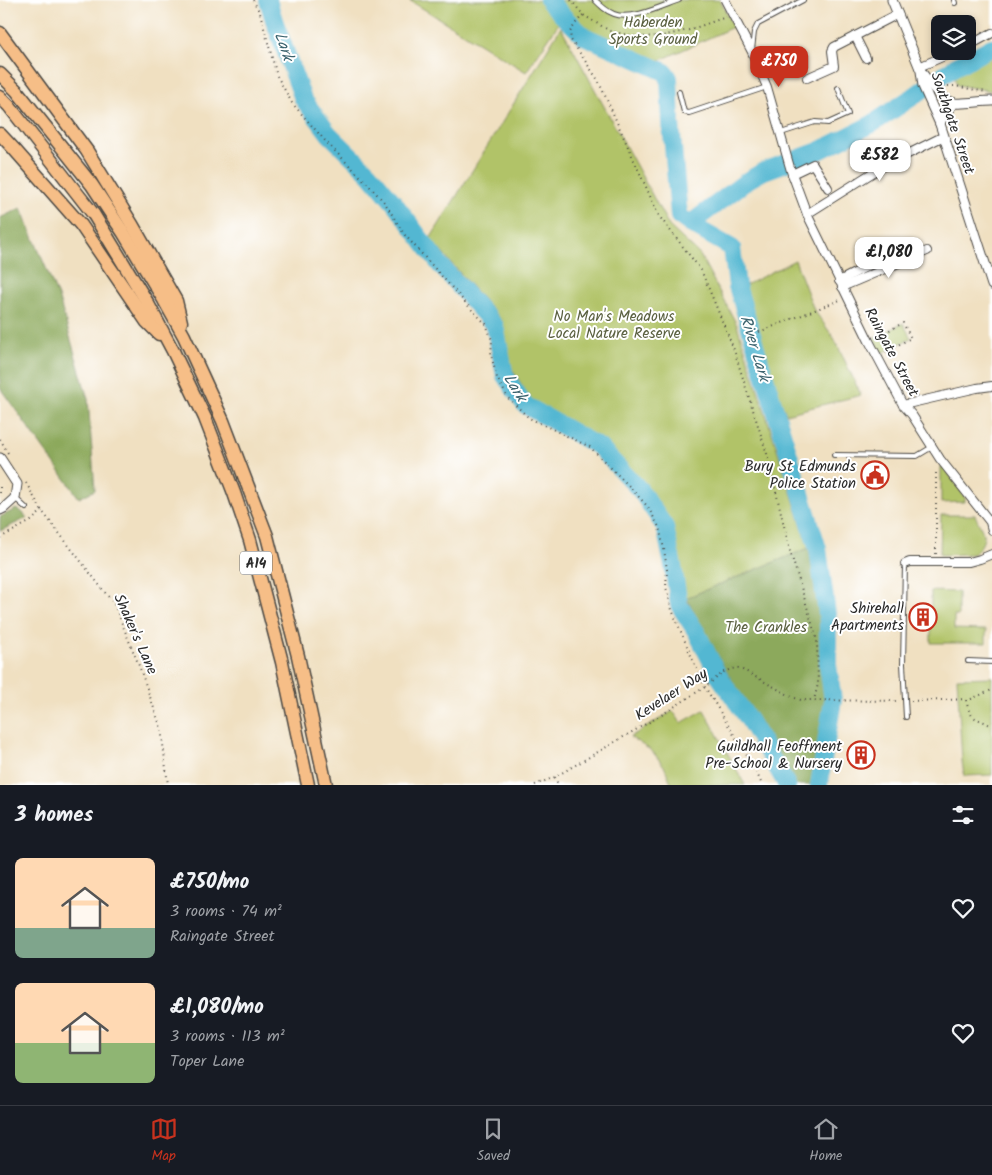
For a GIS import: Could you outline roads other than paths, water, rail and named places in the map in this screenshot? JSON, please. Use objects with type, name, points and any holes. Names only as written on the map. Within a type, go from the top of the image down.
[{"type":"highway","points":[[0,33],[87,151],[133,226],[176,301],[184,336]]},
{"type":"highway","name":"A14","points":[[0,74],[17,91],[92,185],[123,232],[184,336],[223,421],[267,536],[298,656],[326,785]]},
{"type":"highway","name":"A14","points":[[0,97],[94,215],[147,302],[174,351],[208,427],[250,540],[282,662],[308,785]]},
{"type":"highway","points":[[0,134],[81,225],[147,322],[174,351]]},
{"type":"street","name":"Raingate Street","points":[[726,0],[767,87],[792,172],[807,214],[840,284],[903,405],[912,415],[940,459],[991,524]]},
{"type":"street","name":"Southgate Street","points":[[892,0],[920,69],[930,86],[940,124],[992,284]]},
{"type":"street","points":[[807,78],[834,66],[832,51],[834,47],[898,14]]},
{"type":"street","points":[[976,42],[992,33]]},
{"type":"street","points":[[855,36],[866,58]]},
{"type":"street","points":[[920,69],[938,60]]},
{"type":"street","points":[[930,86],[941,96],[954,103],[992,101]]},
{"type":"street","points":[[940,124],[954,103]]},
{"type":"street","points":[[807,214],[880,168],[944,136]]},
{"type":"street","points":[[792,172],[813,164],[828,188]]},
{"type":"street","points":[[840,284],[927,251]]},
{"type":"street","points":[[840,284],[872,264],[882,255]]},
{"type":"street","points":[[903,405],[992,386]]},
{"type":"street","points":[[0,458],[17,484],[15,498],[0,510]]},
{"type":"street","points":[[905,564],[910,562],[969,562],[980,560],[992,554]]},
{"type":"lane","points":[[595,0],[605,10],[616,15],[631,16],[679,0]]},
{"type":"lane","points":[[752,52],[754,32],[758,24],[803,0]]},
{"type":"lane","points":[[679,92],[684,112],[689,113],[767,87]]},
{"type":"lane","points":[[781,133],[815,122],[828,124],[848,114],[838,88]]},
{"type":"lane","points":[[834,455],[917,456],[932,447]]},
{"type":"lane","points":[[15,498],[26,508]]},
{"type":"lane","points":[[905,564],[904,664],[906,717]]},
{"type":"lane","points":[[968,662],[992,662]]},
{"type":"waterway","name":"Lark","points":[[268,0],[303,99],[329,134],[369,173],[395,204],[440,265],[495,326],[505,376],[525,405],[599,447],[640,490],[665,527],[679,605],[697,633],[718,675],[749,720],[787,785]]},
{"type":"waterway","name":"River Lark","points":[[548,0],[584,36],[665,72],[669,78],[679,216],[732,248],[737,286],[818,549],[828,621],[828,665],[833,700],[819,785]]},
{"type":"waterway","points":[[690,224],[748,180],[764,171],[819,151],[872,124],[953,68],[992,47]]},
{"type":"place","name":"Bury St Edmunds Police Station","points":[[875,475]]},
{"type":"place","name":"Shirehall Apartments","points":[[923,617]]},
{"type":"place","name":"Guildhall Feoffment Pre-School & Nursery","points":[[861,755]]},
{"type":"park label","name":"Haberden Sports Ground","points":[[653,30]]},
{"type":"park label","name":"No Man's Meadows Local Nature Reserve","points":[[614,324]]},
{"type":"park label","name":"The Crankles","points":[[766,627]]}]
